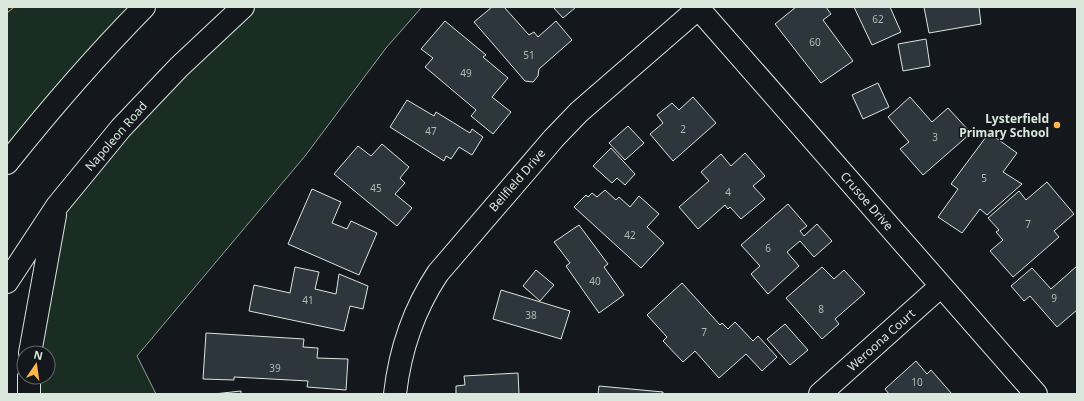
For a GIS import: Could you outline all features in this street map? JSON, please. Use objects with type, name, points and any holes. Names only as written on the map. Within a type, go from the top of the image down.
[{"type":"street","points":[[7,163],[58,99],[104,48],[144,7]]},
{"type":"street","name":"Napoleon Road","points":[[7,282],[57,206],[126,123],[179,67],[243,7]]},
{"type":"street","name":"Crusoe Drive","points":[[699,8],[1036,394]]},
{"type":"street","name":"Bellfield Drive","points":[[395,394],[398,368],[406,340],[424,294],[438,273],[554,138],[579,112],[699,8]]},
{"type":"street","points":[[31,345],[57,206]]},
{"type":"street","name":"Weroona Court","points":[[820,394],[941,286]]},
{"type":"green space","points":[[7,7],[144,7],[7,163]]},
{"type":"green space","points":[[243,7],[422,7],[386,48],[305,156],[137,356],[156,394],[29,394],[29,385],[56,385],[56,345],[31,345],[57,206]]},
{"type":"building","points":[[492,7],[504,7],[529,35],[534,32],[538,37],[556,21],[572,40],[539,69],[538,76],[533,82],[525,81],[474,22]]},
{"type":"building","points":[[553,7],[576,7],[563,18]]},
{"type":"building","points":[[796,7],[826,7],[831,14],[823,20],[853,61],[821,83],[775,24]]},
{"type":"building","points":[[854,7],[890,7],[901,32],[872,45]]},
{"type":"building","points":[[924,7],[979,7],[981,24],[929,33]]},
{"type":"building","points":[[445,21],[486,55],[483,57],[508,78],[492,97],[511,112],[493,134],[471,116],[476,110],[425,67],[433,58],[421,49]]},
{"type":"building","points":[[926,39],[930,66],[903,71],[898,44]]},
{"type":"building","points":[[878,83],[889,107],[863,119],[852,95]]},
{"type":"building","points":[[693,97],[716,123],[673,161],[650,134],[663,123],[657,115],[672,103],[679,110]]},
{"type":"building","points":[[910,97],[932,122],[948,108],[971,133],[923,175],[900,149],[909,142],[888,117]]},
{"type":"building","points":[[407,100],[434,116],[436,112],[470,133],[472,129],[483,137],[472,155],[459,147],[451,159],[446,156],[444,161],[390,127]]},
{"type":"building","points":[[628,126],[644,143],[625,160],[609,143]]},
{"type":"building","points":[[989,133],[1017,153],[1003,172],[1022,184],[987,215],[980,209],[962,233],[938,217],[958,189],[951,184]]},
{"type":"building","points":[[382,144],[409,167],[400,178],[405,183],[395,194],[412,208],[397,226],[334,174],[358,146],[371,156]]},
{"type":"building","points":[[611,148],[635,174],[625,185],[617,178],[612,183],[593,166]]},
{"type":"building","points":[[745,153],[765,176],[753,186],[765,199],[741,219],[730,207],[728,209],[725,205],[698,229],[679,207],[709,181],[701,172],[721,154],[731,166]]},
{"type":"building","points":[[1047,182],[1074,214],[1054,231],[1059,237],[1013,277],[990,251],[1003,240],[996,232],[999,230],[988,218],[1019,191],[1026,200]]},
{"type":"building","points":[[312,189],[341,202],[332,223],[347,229],[351,221],[377,233],[359,275],[288,244]]},
{"type":"building","points":[[605,190],[616,200],[619,197],[630,207],[639,196],[659,214],[647,227],[664,243],[641,268],[574,207],[586,195],[588,197],[592,193],[597,197]]},
{"type":"building","points":[[788,204],[807,226],[800,231],[804,236],[817,224],[832,241],[814,257],[800,241],[787,252],[799,266],[768,294],[751,274],[760,266],[741,245]]},
{"type":"building","points":[[579,225],[608,264],[604,267],[624,295],[599,313],[566,266],[570,263],[554,242]]},
{"type":"building","points":[[1077,266],[1077,310],[1057,327],[1030,296],[1024,301],[1011,286],[1032,268],[1051,289]]},
{"type":"building","points":[[295,267],[319,272],[315,289],[336,294],[339,274],[368,286],[363,309],[350,306],[344,331],[249,311],[254,285],[290,293]]},
{"type":"building","points":[[822,267],[834,279],[844,270],[865,293],[835,319],[839,324],[822,339],[786,298]]},
{"type":"building","points":[[536,270],[554,285],[540,301],[523,286]]},
{"type":"building","points":[[682,283],[720,325],[722,323],[728,329],[735,322],[753,341],[758,336],[777,357],[762,371],[746,354],[719,378],[695,351],[683,362],[663,341],[667,337],[647,315]]},
{"type":"building","points":[[501,290],[570,311],[561,339],[493,319]]},
{"type":"building","points":[[785,324],[808,350],[790,365],[767,339]]},
{"type":"building","points":[[206,333],[304,339],[303,347],[318,348],[317,358],[348,359],[346,390],[307,387],[308,381],[234,377],[234,380],[203,379]]},
{"type":"building","points":[[916,361],[927,374],[931,370],[952,394],[889,394],[885,389]]},
{"type":"building","points":[[518,373],[519,394],[456,394],[456,386],[465,385],[464,376]]},
{"type":"building","points":[[599,386],[663,392],[663,394],[598,394]]},
{"type":"building","points":[[241,391],[241,394],[214,394]]},
{"type":"power","points":[[7,13],[14,7]]},
{"type":"place","name":"Lysterfield Primary School","points":[[1057,125]]}]
